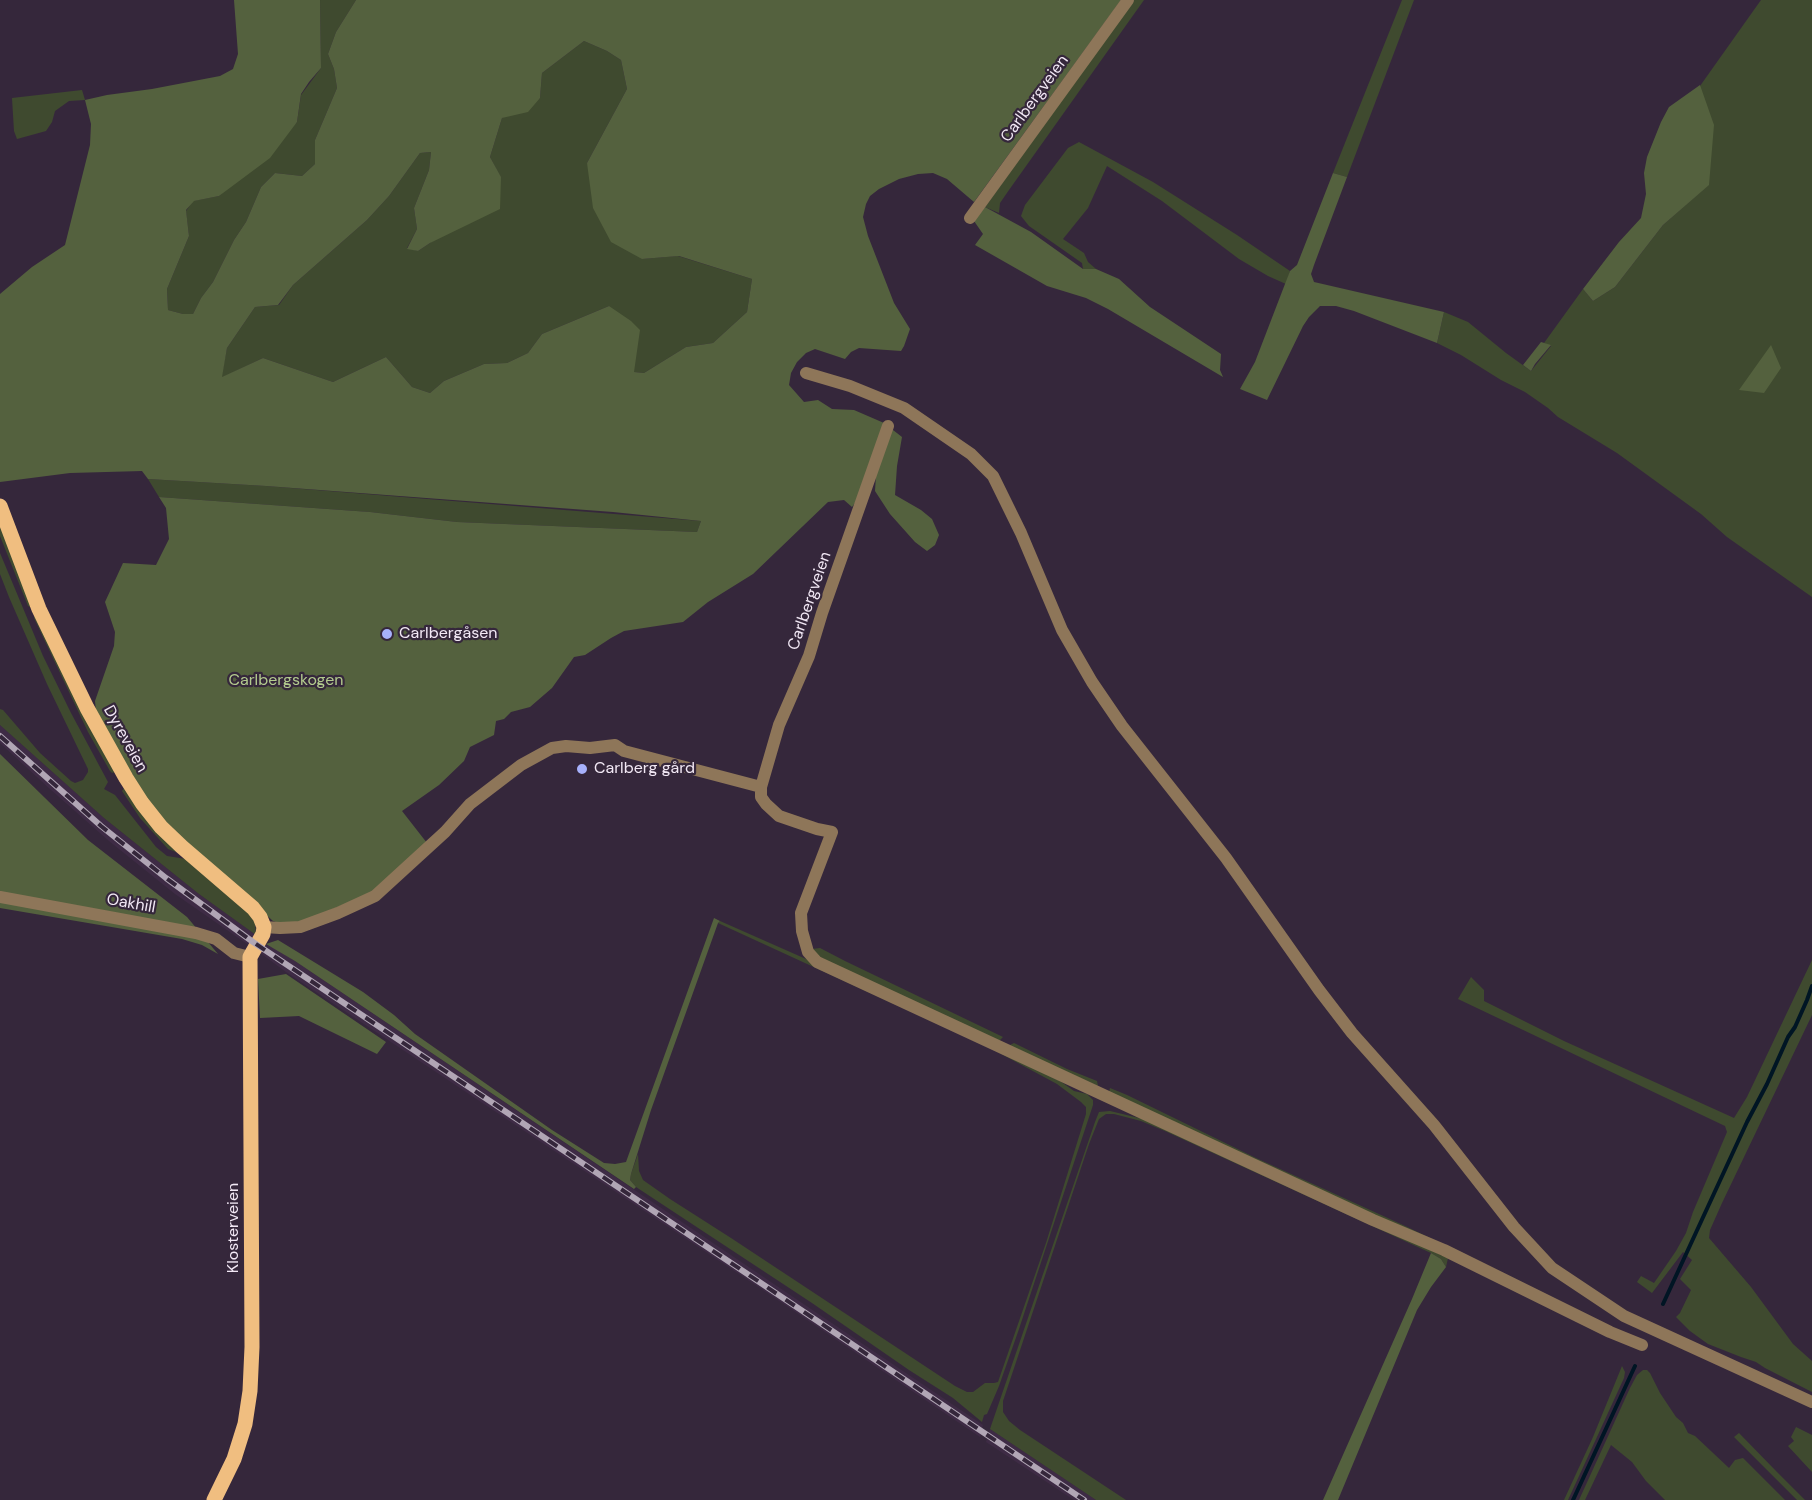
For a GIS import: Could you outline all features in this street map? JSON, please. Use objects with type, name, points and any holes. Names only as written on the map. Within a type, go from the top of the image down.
[{"type":"main road","name":"Dyreveien","points":[[0,506],[39,609],[87,708],[126,778],[161,827],[253,908],[264,927]]},
{"type":"main road","points":[[252,954],[263,934],[264,927]]},
{"type":"main road","name":"Klosterveien","points":[[214,1500],[234,1459],[245,1424],[250,1391],[252,954]]},
{"type":"street","name":"Carlbergveien","points":[[970,218],[1128,0]]},
{"type":"street","points":[[806,373],[850,386],[904,408],[971,454],[993,476],[1021,533],[1062,630],[1092,682],[1122,726],[1226,858],[1352,1033],[1434,1125],[1514,1227],[1552,1268],[1624,1316],[1812,1402]]},
{"type":"street","name":"Carlbergveien","points":[[761,787],[779,724],[809,656],[888,426]]},
{"type":"street","points":[[264,927],[300,927],[375,896],[445,832],[471,804],[521,765],[552,748],[566,746],[590,748],[615,745],[624,751],[643,757],[761,787],[761,797],[779,816],[832,832],[801,913],[806,948],[817,962],[1363,1215],[1444,1250],[1610,1332],[1642,1345]]},
{"type":"street","name":"Oakhill","points":[[0,897],[196,933],[216,939],[234,953],[252,954]]},
{"type":"shaded area","points":[[0,725],[104,818],[199,894],[256,935],[250,946],[175,894],[109,841],[50,789],[0,743]]},
{"type":"shaded area","points":[[264,944],[295,961],[983,1425],[980,1437],[286,972],[259,952]]},
{"type":"shaded area","points":[[990,1429],[1096,1500],[1074,1500],[986,1442]]},
{"type":"green space","name":"Carlbergskogen","points":[[234,0],[320,0],[321,68],[301,94],[297,122],[270,158],[219,196],[194,201],[186,210],[189,236],[167,289],[168,310],[183,314],[193,314],[213,282],[234,240],[246,222],[261,187],[275,173],[302,176],[315,164],[315,140],[337,88],[334,69],[328,54],[336,32],[356,0],[1121,0],[974,202],[947,179],[933,173],[899,179],[870,196],[863,217],[868,236],[894,303],[910,329],[901,351],[859,348],[845,359],[815,349],[806,353],[797,362],[791,373],[789,385],[804,402],[818,400],[832,409],[854,410],[884,423],[902,437],[895,495],[932,519],[939,535],[935,545],[927,551],[915,542],[890,514],[875,491],[876,475],[852,507],[844,500],[828,502],[753,574],[708,602],[683,622],[624,631],[585,655],[574,657],[552,688],[530,707],[511,712],[504,719],[496,721],[494,735],[470,747],[464,761],[439,785],[402,811],[427,843],[377,891],[301,922],[273,921],[160,819],[127,771],[96,711],[95,701],[114,646],[115,632],[105,602],[123,563],[156,565],[169,539],[166,508],[159,497],[370,512],[457,522],[697,532],[701,521],[613,512],[148,479],[142,471],[70,473],[0,482],[0,294],[32,267],[65,245],[90,145],[91,124],[85,100],[220,76],[233,69],[238,54]],"holes":[[[584,41],[621,60],[627,89],[587,163],[593,208],[611,242],[642,259],[679,256],[752,279],[747,312],[713,343],[686,347],[644,373],[634,372],[640,330],[609,306],[542,334],[528,353],[507,363],[484,364],[444,381],[430,393],[412,387],[386,357],[333,382],[263,358],[222,377],[227,348],[255,307],[278,305],[293,285],[367,220],[389,196],[420,153],[431,152],[429,170],[414,208],[417,229],[407,249],[418,251],[500,209],[501,177],[490,157],[502,118],[528,112],[540,98],[542,73]]]},
{"type":"green space","points":[[320,0],[356,0],[336,32],[328,54],[334,69],[337,88],[315,140],[315,164],[302,176],[275,173],[261,187],[246,222],[193,314],[168,310],[167,289],[189,236],[186,211],[193,201],[219,196],[297,122],[301,95],[321,68]]},
{"type":"green space","points":[[1134,0],[1144,0],[1000,203],[999,213],[985,207]]},
{"type":"green space","points":[[1402,0],[1414,0],[1347,177],[1333,173]]},
{"type":"green space","points":[[1761,0],[1812,0],[1812,597],[1727,537],[1701,514],[1617,453],[1558,417],[1525,392],[1437,343],[1444,312],[1468,322],[1531,371],[1551,346],[1544,343],[1583,289],[1593,301],[1615,287],[1663,225],[1708,185],[1700,86]]},
{"type":"green space","points":[[584,41],[621,60],[627,89],[587,163],[642,259],[678,256],[752,279],[747,312],[713,343],[686,347],[644,373],[633,372],[609,306],[542,334],[528,353],[507,363],[484,364],[444,381],[430,393],[412,387],[386,357],[333,382],[263,358],[221,378],[227,348],[255,307],[279,305],[293,285],[367,220],[389,196],[420,153],[431,152],[429,170],[414,208],[417,229],[407,248],[418,251],[430,243],[501,178],[490,157],[502,118],[540,98],[542,73]]},
{"type":"green space","points":[[1700,85],[1714,125],[1709,185],[1663,225],[1615,287],[1593,301],[1583,289],[1619,242],[1641,218],[1646,194],[1644,173],[1647,157],[1661,122],[1669,107]]},
{"type":"green space","points":[[82,90],[85,100],[69,101],[55,111],[46,131],[17,139],[14,131],[12,98]]},
{"type":"green space","points":[[1079,142],[1153,182],[1290,271],[1286,284],[1239,259],[1162,201],[1107,166],[1088,208],[1063,239],[1084,253],[1088,262],[1096,269],[1083,269],[1082,263],[1029,226],[1021,216],[1025,205],[1068,148]]},
{"type":"green space","points":[[1333,173],[1347,177],[1311,274],[1314,282],[1444,312],[1437,343],[1354,311],[1336,306],[1320,306],[1303,326],[1267,400],[1240,389],[1255,362],[1290,271],[1297,265]]},
{"type":"green space","points":[[985,207],[1031,232],[1083,269],[1096,269],[1119,279],[1150,307],[1221,354],[1220,370],[1223,377],[1108,309],[1086,298],[1047,286],[975,245],[983,234],[974,221]]},
{"type":"green space","points":[[1541,342],[1551,345],[1531,371],[1523,365]]},
{"type":"green space","points":[[1771,345],[1781,368],[1764,393],[1739,390]]},
{"type":"green space","points":[[148,479],[266,486],[701,521],[697,532],[457,522],[370,512],[159,497]]},
{"type":"green space","points":[[0,523],[33,606],[28,606],[0,536]]},
{"type":"green space","points":[[0,553],[43,656],[108,782],[104,789],[115,795],[156,847],[167,856],[186,859],[244,907],[255,922],[256,935],[199,894],[104,818],[0,725],[0,709],[40,753],[71,781],[75,783],[83,780],[88,772],[9,597],[0,574]]},
{"type":"green space","points":[[34,616],[115,772],[110,771],[88,732]]},
{"type":"green space","points":[[0,754],[88,840],[187,917],[218,954],[202,945],[182,939],[0,908]]},
{"type":"green space","points":[[124,788],[178,850],[176,852],[168,849],[140,818],[122,791]]},
{"type":"green space","points":[[714,918],[720,921],[651,1110],[631,1174],[630,1180],[636,1187],[634,1189],[295,961],[266,944],[278,940],[363,992],[415,1034],[552,1130],[604,1163],[615,1164],[626,1162]]},
{"type":"green space","points":[[720,921],[806,959],[1060,1081],[1074,1091],[1087,1094],[1093,1100],[1019,1329],[999,1386],[982,1422],[953,1398],[636,1187],[630,1180],[631,1174],[638,1154],[639,1171],[643,1180],[955,1386],[967,1392],[973,1392],[985,1383],[998,1382],[1046,1243],[1086,1114],[1086,1107],[1057,1084],[992,1049],[718,923]]},
{"type":"green space","points":[[820,948],[1003,1037],[996,1040],[820,958],[812,949]]},
{"type":"green space","points":[[1812,960],[1812,1015],[1722,1203],[1710,1230],[1709,1238],[1751,1287],[1793,1344],[1812,1361],[1812,1392],[1756,1362],[1708,1344],[1676,1317],[1691,1290],[1680,1279],[1692,1260],[1683,1252],[1652,1293],[1637,1282],[1641,1276],[1654,1283],[1676,1251],[1686,1233],[1727,1132],[1725,1126],[1458,999],[1471,977],[1484,990],[1484,1001],[1564,1041],[1734,1118],[1747,1097]]},
{"type":"green space","points":[[286,974],[386,1042],[377,1054],[299,1016],[260,1018],[258,979]]},
{"type":"green space","points":[[1014,1043],[1097,1081],[1098,1086],[1008,1046]]},
{"type":"green space","points":[[1110,1088],[1403,1225],[1449,1249],[1130,1104],[1109,1092]]},
{"type":"green space","points":[[1110,1111],[1143,1119],[1448,1258],[1446,1267],[1441,1259],[1431,1253],[1141,1121],[1114,1114],[1106,1114],[1099,1119],[1003,1401],[1003,1412],[1009,1421],[1020,1430],[1126,1500],[1096,1500],[990,1429],[1095,1122],[1099,1112]]},
{"type":"green space","points":[[1431,1253],[1441,1259],[1446,1267],[1417,1310],[1338,1500],[1323,1500],[1412,1299]]},
{"type":"green space","points":[[1622,1366],[1625,1372],[1624,1378],[1568,1500],[1564,1500],[1593,1437]]},
{"type":"green space","points":[[1643,1370],[1650,1373],[1660,1393],[1688,1433],[1695,1436],[1729,1468],[1735,1460],[1743,1458],[1785,1500],[1665,1500],[1646,1481],[1632,1462],[1611,1445],[1585,1500],[1579,1500],[1630,1388],[1637,1375]]},
{"type":"green space","points":[[1796,1427],[1812,1435],[1812,1472],[1788,1446],[1794,1441],[1791,1437]]},
{"type":"green space","points":[[1739,1433],[1805,1500],[1797,1500],[1734,1437]]},
{"type":"waterway","points":[[1663,1304],[1747,1122],[1795,1027],[1812,986]]},
{"type":"waterway","points":[[1573,1500],[1635,1366]]},
{"type":"railway","points":[[0,736],[101,826],[166,878],[253,942],[1084,1500]]},
{"type":"place","name":"Carlbergåsen","points":[[387,634]]},
{"type":"place","name":"Carlberg gård","points":[[582,769]]}]
